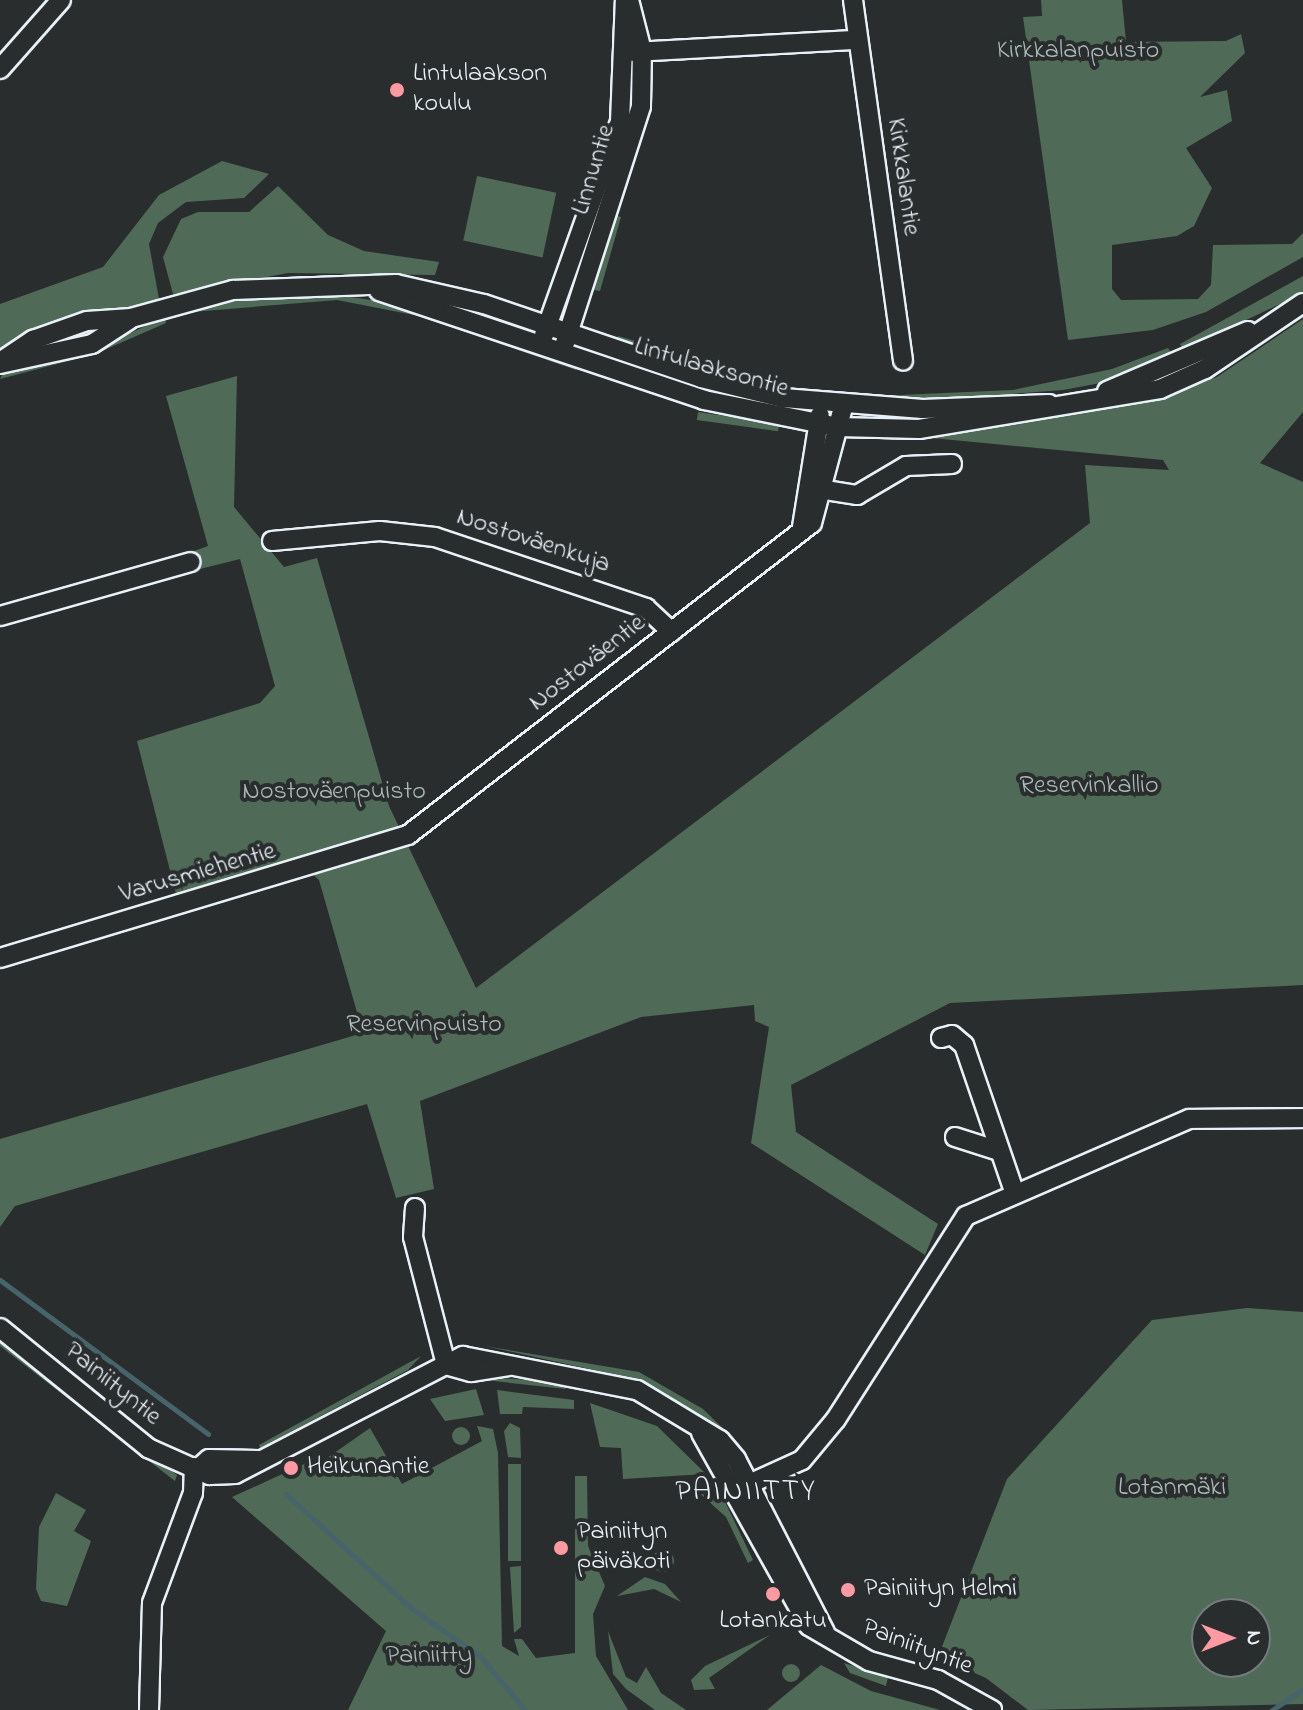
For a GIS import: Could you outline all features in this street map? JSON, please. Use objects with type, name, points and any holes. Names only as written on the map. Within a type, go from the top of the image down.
[{"type":"street","points":[[0,69],[61,0]]},
{"type":"street","name":"Linnuntie","points":[[562,351],[641,106],[627,0]]},
{"type":"street","name":"Kirkkalantie","points":[[853,0],[903,361]]},
{"type":"street","points":[[634,52],[858,40]]},
{"type":"street","name":"Linnuntie","points":[[541,344],[620,122],[634,52]]},
{"type":"street","name":"Lintulaaksontie","points":[[369,287],[704,400],[838,427],[956,426],[1100,394],[1257,328],[1303,303]]},
{"type":"street","name":"Lintulaaksontie","points":[[0,363],[60,330],[131,318],[233,290],[369,287],[438,292],[548,324],[701,378],[823,405],[1049,404]]},
{"type":"street","name":"Nostoväentie","points":[[408,835],[800,533],[821,511],[819,424],[823,405]]},
{"type":"street","name":"Nostoväentie","points":[[820,488],[843,407]]},
{"type":"street","points":[[820,488],[857,495],[906,466],[952,464]]},
{"type":"street","name":"Nostoväenkuja","points":[[272,541],[380,531],[435,537],[646,608],[672,632]]},
{"type":"street","points":[[0,616],[191,562]]},
{"type":"street","name":"Varusmiehentie","points":[[0,958],[408,835]]},
{"type":"street","points":[[941,1038],[952,1035],[964,1045],[1015,1194]]},
{"type":"street","points":[[744,1486],[802,1460],[836,1419],[937,1265],[952,1227],[1015,1194],[1189,1119],[1303,1118]]},
{"type":"street","points":[[955,1137],[999,1151]]},
{"type":"street","points":[[415,1208],[413,1237],[446,1365]]},
{"type":"street","name":"Painiityntie","points":[[0,1328],[148,1448],[225,1476],[471,1355],[509,1366],[637,1390],[697,1427],[744,1486],[804,1620],[869,1661],[938,1680],[992,1710]]},
{"type":"street","points":[[149,1710],[152,1603],[193,1493],[197,1467]]},
{"type":"green space","name":"Kirkkalanpuisto","points":[[1041,0],[1122,0],[1126,42],[1226,41],[1241,34],[1245,53],[1200,97],[1227,90],[1232,121],[1186,148],[1212,188],[1194,226],[1177,236],[1112,245],[1112,289],[1121,300],[1198,299],[1211,285],[1213,245],[1292,244],[1303,233],[1303,257],[1206,312],[1153,330],[1068,340],[1023,17],[1042,16]]},
{"type":"green space","points":[[222,161],[269,174],[244,198],[186,202],[158,223],[149,244],[159,299],[0,352],[0,304],[103,267],[159,195]]},
{"type":"green space","points":[[477,176],[556,193],[543,257],[463,241]]},
{"type":"green space","points":[[278,186],[328,235],[364,251],[439,262],[435,275],[288,273],[173,294],[163,257],[181,219],[198,212],[249,212]]},
{"type":"green space","points":[[614,215],[621,217],[600,291],[594,290]]},
{"type":"green space","points":[[1303,276],[1303,293],[1183,350],[1180,344]]},
{"type":"green space","points":[[337,295],[384,302],[579,362],[576,370],[419,316],[337,300],[180,313],[246,298]]},
{"type":"green space","points":[[165,317],[166,323],[95,354],[0,379],[4,371],[96,349]]},
{"type":"green space","name":"Reservinkallio","points":[[1303,319],[1303,412],[1260,463],[1303,482],[1303,985],[950,1003],[791,1085],[796,1132],[938,1224],[925,1255],[751,1143],[769,1027],[755,1021],[754,1005],[641,1017],[420,1101],[434,1189],[396,1198],[367,1104],[15,1206],[0,1227],[0,1139],[363,1033],[319,880],[302,865],[177,898],[137,741],[260,703],[275,686],[240,559],[192,571],[186,554],[208,546],[166,396],[237,376],[234,507],[284,567],[317,558],[389,806],[476,988],[1090,523],[1085,465],[1169,470],[1163,460],[879,433],[1147,401],[1217,377]]},
{"type":"green space","points":[[618,336],[786,385],[785,393],[615,342]]},
{"type":"green space","points":[[1168,348],[1172,354],[1106,382],[1063,390],[893,403],[810,396],[811,389],[876,396],[1013,390],[1112,369]]},
{"type":"green space","points":[[609,351],[783,403],[782,410],[700,390],[606,358]]},
{"type":"green space","points":[[698,412],[779,423],[778,431],[697,420]]},
{"type":"green space","name":"Lotanmäki","points":[[1247,1308],[1303,1312],[1303,1704],[1028,1710],[986,1678],[938,1657],[1007,1479],[1152,1320]]},
{"type":"green space","points":[[0,1337],[177,1475],[175,1481],[0,1346]]},
{"type":"green space","points":[[485,1346],[639,1372],[703,1409],[740,1445],[639,1380]]},
{"type":"green space","points":[[421,1356],[408,1370],[260,1448],[259,1445]]},
{"type":"green space","points":[[484,1377],[560,1382],[566,1389],[484,1380]]},
{"type":"green space","points":[[476,1389],[484,1415],[445,1421],[430,1399]]},
{"type":"green space","points":[[497,1390],[574,1400],[574,1409],[523,1407],[522,1414],[500,1414]]},
{"type":"green space","points":[[590,1403],[657,1426],[706,1474],[623,1479],[621,1448],[600,1447]]},
{"type":"green space","points":[[510,1423],[520,1428],[521,1458],[508,1457],[504,1431]]},
{"type":"green space","name":"Painiitty","points":[[477,1426],[493,1429],[498,1453],[502,1646],[519,1656],[514,1639],[522,1639],[536,1658],[575,1653],[575,1476],[587,1476],[588,1546],[605,1586],[593,1614],[596,1656],[628,1710],[348,1710],[386,1631],[232,1497],[313,1460],[317,1465],[370,1428],[402,1484],[482,1441]]},
{"type":"green space","points":[[461,1427],[470,1436],[461,1445],[452,1436]]},
{"type":"green space","points":[[508,1464],[521,1464],[521,1561],[508,1561]]},
{"type":"green space","points":[[715,1481],[753,1560],[748,1563],[726,1517],[698,1492]]},
{"type":"green space","points":[[56,1493],[86,1510],[74,1531],[91,1541],[67,1606],[41,1601],[36,1589],[39,1527]]},
{"type":"green space","points":[[663,1550],[671,1553],[674,1561],[671,1569],[663,1572],[655,1569],[652,1561],[655,1553]]},
{"type":"green space","points":[[521,1566],[521,1627],[514,1633],[510,1567]]},
{"type":"green space","points":[[645,1577],[665,1584],[681,1602],[654,1589],[617,1596]]},
{"type":"green space","points":[[608,1631],[626,1677],[637,1683],[646,1667],[661,1693],[686,1710],[655,1710],[626,1689],[613,1674]]},
{"type":"green space","points":[[770,1635],[709,1678],[715,1689],[694,1690],[691,1680],[705,1666]]},
{"type":"green space","points":[[844,1663],[888,1677],[886,1686],[850,1673]]},
{"type":"green space","points":[[791,1664],[800,1673],[791,1682],[782,1673]]},
{"type":"green space","points":[[821,1665],[871,1691],[940,1710],[767,1710]]},
{"type":"waterway","points":[[0,1280],[208,1434]]},
{"type":"waterway","points":[[286,1494],[411,1608],[480,1656],[525,1710]]},
{"type":"waterway","points":[[1272,1710],[1303,1689]]},
{"type":"place","name":"Lintulaakson koulu","points":[[397,90]]},
{"type":"place","name":"Heikunantie","points":[[291,1468]]},
{"type":"place","name":"Painiityn päiväkoti","points":[[561,1548]]},
{"type":"place","name":"Painiityn Helmi","points":[[848,1590]]},
{"type":"place","name":"Lotankatu","points":[[773,1594]]},
{"type":"district","name":"PAINIITTY","points":[[746,1492]]},
{"type":"park label","name":"Nostoväenpuisto","points":[[334,793]]},
{"type":"park label","name":"Reservinpuisto","points":[[424,1026]]}]
